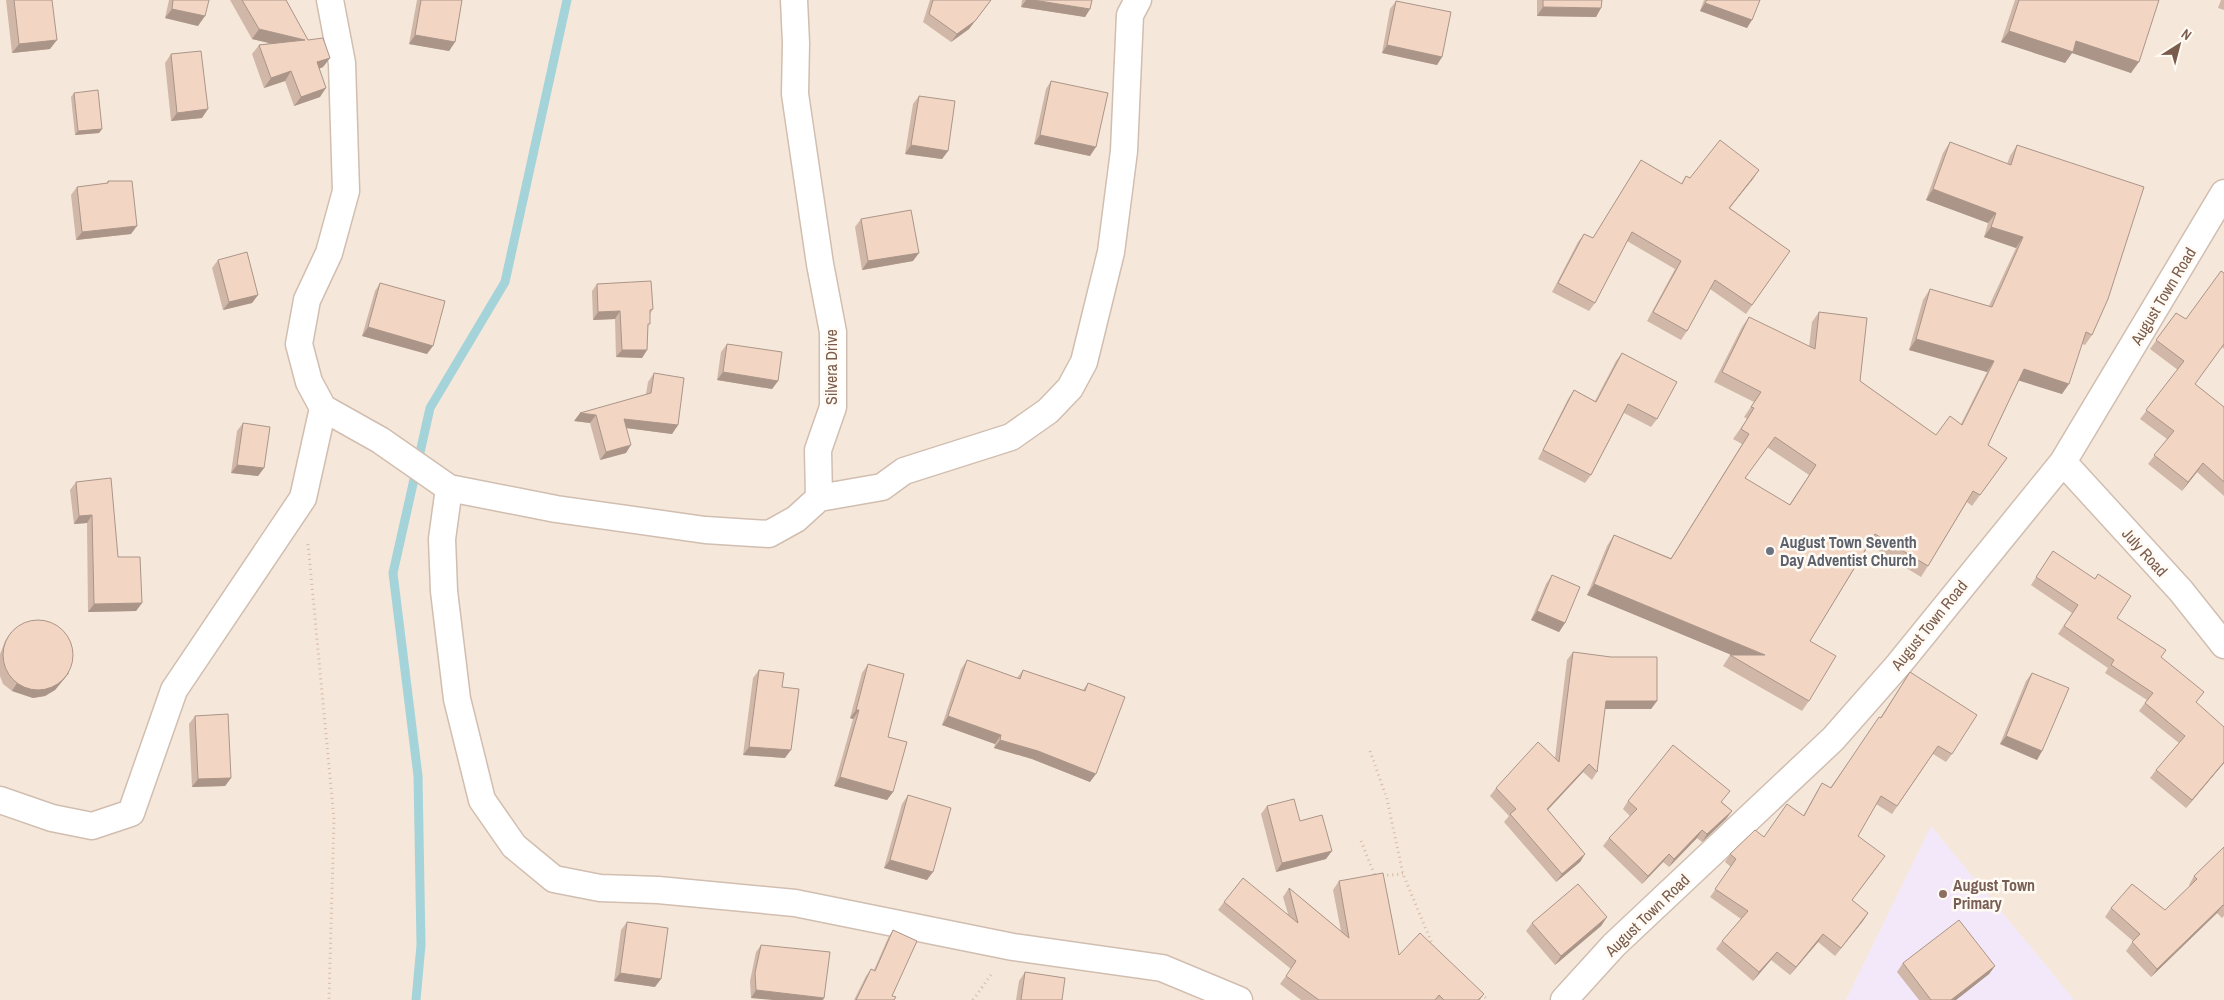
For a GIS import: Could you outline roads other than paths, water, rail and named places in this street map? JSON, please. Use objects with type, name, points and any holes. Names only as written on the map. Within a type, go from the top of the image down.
[{"type":"street","points":[[330,0],[342,63],[346,191],[329,253],[307,300],[299,344],[309,382],[323,408],[380,440],[448,488],[556,509],[705,530],[769,534],[796,519],[819,498],[882,487],[904,471],[1011,436],[1048,411],[1070,388],[1084,362],[1111,252],[1124,151],[1130,15],[1138,0]]},
{"type":"street","name":"Silvera Drive","points":[[794,0],[796,43],[795,94],[820,264],[833,332],[833,407],[818,450],[819,498]]},
{"type":"street","name":"August Town Road","points":[[1564,1000],[1614,945],[1832,739],[1898,664],[2063,462],[2224,194]]},
{"type":"street","points":[[0,800],[52,818],[92,826],[131,813],[174,690],[303,498],[323,408]]},
{"type":"street","name":"July Road","points":[[2063,462],[2181,591],[2224,645]]},
{"type":"street","points":[[448,488],[442,539],[444,591],[457,698],[482,800],[514,846],[554,879],[600,888],[658,890],[795,903],[1013,947],[1162,968],[1239,1000]]},
{"type":"waterway","points":[[416,1000],[421,945],[418,776],[393,573],[430,408],[505,282],[567,0]]},
{"type":"place","name":"August Town Seventh Day Adventist Church","points":[[1770,551]]},
{"type":"place","name":"August Town Primary","points":[[1943,894]]}]
